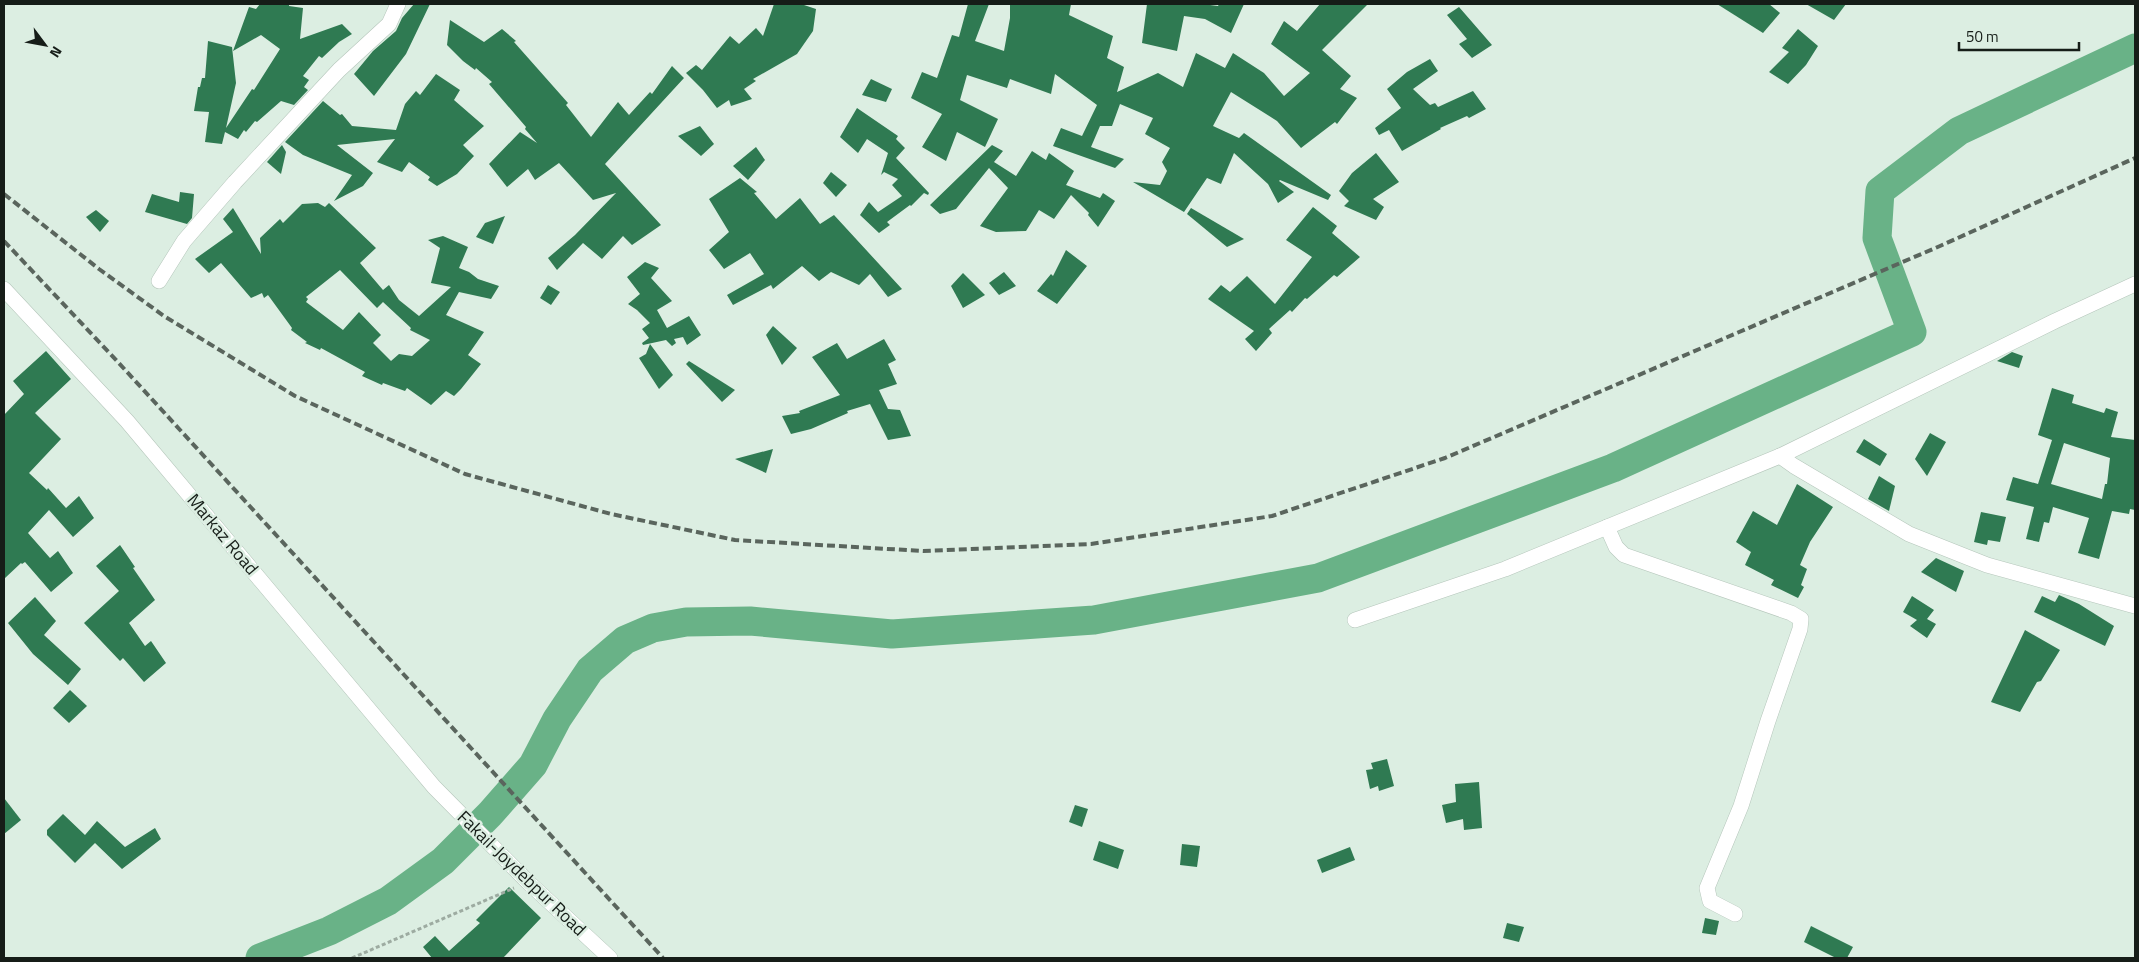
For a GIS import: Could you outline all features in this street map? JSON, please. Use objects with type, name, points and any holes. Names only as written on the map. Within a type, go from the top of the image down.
[{"type":"street","points":[[159,281],[184,241],[228,189],[339,70],[389,24],[398,4]]},
{"type":"street","points":[[1355,620],[1505,569],[1780,456],[2054,321],[2135,284]]},
{"type":"street","name":"Markaz Road","points":[[4,289],[127,421],[434,787]]},
{"type":"street","points":[[1780,456],[1909,534],[1988,565],[2135,606]]},
{"type":"street","points":[[1607,527],[1616,547],[1624,555],[1802,619],[1741,806],[1707,888],[1710,901],[1735,914]]},
{"type":"street","name":"Fakail-Joydebpur Road","points":[[434,787],[528,882],[610,958]]},
{"type":"path","points":[[352,958],[528,882]]},
{"type":"building","points":[[260,4],[289,4],[289,6],[303,8],[300,39],[342,24],[352,34],[339,42],[322,58],[319,56],[303,76],[309,80],[304,87],[308,90],[294,105],[281,101],[257,122],[255,121],[246,132],[244,130],[238,139],[225,132],[222,144],[205,142],[209,112],[194,111],[198,87],[200,87],[202,78],[205,78],[208,41],[232,47],[236,83],[226,128],[252,89],[254,90],[280,49],[261,35],[233,51],[249,7],[256,9]]},
{"type":"building","points":[[414,4],[430,4],[406,54],[374,96],[354,74],[373,51],[396,31],[402,18]]},
{"type":"building","points":[[774,4],[801,4],[816,9],[813,31],[797,54],[753,79],[756,81],[744,89],[752,99],[731,106],[729,100],[717,108],[686,73],[696,65],[702,70],[730,36],[739,44],[756,28],[763,36]]},
{"type":"building","points":[[968,4],[989,4],[975,41],[1004,51],[1010,18],[1010,4],[1071,4],[1069,15],[1113,36],[1107,58],[1124,67],[1117,92],[1158,73],[1183,87],[1196,53],[1225,68],[1233,53],[1264,73],[1284,96],[1310,73],[1271,44],[1284,21],[1297,31],[1320,4],[1368,4],[1322,50],[1351,76],[1340,89],[1357,98],[1337,124],[1335,122],[1301,148],[1277,121],[1231,92],[1213,126],[1239,138],[1244,133],[1331,195],[1328,200],[1280,180],[1294,192],[1278,203],[1268,184],[1234,153],[1221,184],[1207,178],[1184,212],[1133,182],[1160,185],[1167,171],[1162,162],[1170,148],[1145,134],[1153,118],[1120,104],[1112,126],[1100,126],[1091,147],[1124,159],[1115,168],[1053,146],[1061,128],[1082,136],[1097,105],[1055,74],[1051,94],[1010,79],[1007,88],[967,75],[960,100],[998,119],[985,147],[957,132],[946,161],[922,147],[942,114],[911,98],[922,72],[937,78],[952,35],[959,37]]},
{"type":"building","points":[[1147,4],[1202,4],[1218,6],[1219,4],[1244,4],[1231,33],[1205,19],[1184,16],[1177,51],[1142,43]]},
{"type":"building","points":[[1717,4],[1769,4],[1780,13],[1763,33]]},
{"type":"building","points":[[1806,4],[1846,4],[1834,20]]},
{"type":"building","points":[[1459,7],[1492,45],[1472,58],[1459,44],[1467,39],[1447,15]]},
{"type":"building","points":[[450,20],[484,42],[502,29],[516,41],[514,42],[568,103],[566,105],[591,137],[618,102],[629,115],[650,92],[652,94],[672,66],[684,78],[605,164],[661,225],[632,245],[623,236],[602,259],[583,243],[557,270],[548,258],[575,235],[616,193],[593,200],[559,163],[535,180],[528,169],[507,187],[489,164],[520,132],[537,143],[525,129],[526,127],[489,84],[492,82],[476,68],[475,70],[463,61],[447,45]]},
{"type":"building","points":[[1798,29],[1818,46],[1806,65],[1788,84],[1769,72],[1789,52],[1782,48]]},
{"type":"building","points":[[1430,59],[1438,71],[1413,89],[1430,105],[1435,103],[1438,107],[1473,91],[1486,109],[1469,118],[1467,116],[1440,128],[1402,151],[1389,130],[1379,135],[1375,128],[1401,108],[1387,89],[1407,72]]},
{"type":"building","points":[[436,74],[460,90],[454,100],[484,126],[463,145],[474,156],[457,174],[437,186],[428,180],[430,177],[409,162],[402,172],[377,162],[395,139],[337,145],[373,173],[363,186],[334,201],[352,175],[303,155],[285,142],[323,101],[340,115],[342,114],[352,126],[396,130],[405,104],[416,91],[420,95]]},
{"type":"building","points":[[871,79],[892,89],[886,102],[862,95]]},
{"type":"building","points":[[857,108],[898,136],[896,139],[905,148],[896,158],[929,193],[928,195],[924,193],[911,206],[887,222],[890,225],[879,233],[860,215],[869,202],[878,212],[902,196],[892,185],[898,179],[884,172],[881,175],[888,153],[867,139],[858,153],[840,137]]},
{"type":"building","points":[[700,126],[714,144],[701,156],[678,136]]},
{"type":"building","points":[[282,145],[286,152],[281,174],[267,162]]},
{"type":"building","points":[[992,145],[1003,151],[994,162],[1016,176],[1032,151],[1046,160],[1049,153],[1074,171],[1066,185],[1100,198],[1103,193],[1115,201],[1098,227],[1088,215],[1089,213],[1071,195],[1054,219],[1039,210],[1026,231],[996,232],[980,226],[1008,188],[989,168],[956,209],[940,214],[930,205]]},
{"type":"building","points":[[756,147],[765,160],[748,180],[733,166]]},
{"type":"building","points":[[1376,153],[1399,182],[1373,199],[1384,207],[1376,220],[1344,206],[1349,201],[1339,191],[1352,173]]},
{"type":"building","points":[[831,172],[847,185],[836,197],[823,183]]},
{"type":"building","points":[[740,178],[757,192],[754,193],[776,219],[800,198],[820,224],[834,215],[902,289],[888,297],[870,274],[859,285],[831,272],[819,281],[802,266],[773,289],[771,285],[733,305],[727,295],[764,274],[750,253],[724,269],[709,250],[729,232],[709,199]]},
{"type":"building","points":[[180,192],[194,194],[192,218],[187,224],[145,212],[152,194],[179,202]]},
{"type":"building","points":[[318,203],[325,207],[329,203],[376,248],[360,263],[383,290],[389,285],[399,300],[419,316],[451,287],[431,283],[440,248],[428,240],[443,236],[468,247],[459,268],[469,272],[478,279],[499,286],[491,299],[459,292],[446,315],[484,332],[468,355],[481,364],[454,396],[446,391],[431,405],[407,388],[405,391],[383,383],[382,385],[362,376],[365,372],[321,348],[320,350],[305,343],[307,342],[291,330],[292,328],[268,295],[264,298],[262,293],[251,298],[221,263],[209,273],[195,259],[233,232],[223,219],[233,208],[261,254],[260,238],[280,219],[283,223],[302,204]],"holes":[[[340,270],[377,308],[383,302],[411,328],[410,330],[430,340],[412,356],[399,354],[391,361],[373,343],[381,335],[359,312],[343,330],[306,302],[308,299],[306,297]]]},
{"type":"building","points":[[1313,207],[1337,226],[1332,233],[1360,257],[1337,277],[1334,275],[1307,299],[1305,298],[1292,312],[1290,310],[1269,329],[1272,333],[1256,351],[1245,339],[1254,331],[1208,299],[1221,285],[1230,292],[1247,276],[1275,304],[1312,257],[1286,240]]},
{"type":"building","points":[[1191,208],[1244,239],[1227,247],[1187,214]]},
{"type":"building","points":[[96,210],[109,221],[100,232],[86,217]]},
{"type":"building","points":[[505,216],[493,244],[476,237],[485,223]]},
{"type":"building","points":[[1066,250],[1087,266],[1057,304],[1037,291],[1051,274],[1053,276]]},
{"type":"building","points":[[645,262],[659,268],[651,278],[672,301],[657,310],[667,328],[689,316],[701,335],[687,345],[683,337],[674,339],[676,343],[672,346],[666,340],[643,345],[642,343],[649,338],[642,329],[650,323],[628,304],[640,294],[627,277]]},
{"type":"building","points":[[1004,272],[1016,286],[999,295],[989,283]]},
{"type":"building","points":[[963,273],[985,295],[963,308],[951,286]]},
{"type":"building","points":[[548,285],[560,292],[551,305],[540,298]]},
{"type":"building","points":[[773,326],[797,348],[782,365],[766,335]]},
{"type":"building","points":[[884,339],[896,360],[888,364],[897,384],[879,390],[888,409],[900,410],[911,436],[888,440],[870,404],[847,411],[848,413],[811,429],[791,434],[782,416],[800,413],[799,411],[840,395],[812,357],[837,343],[847,359]]},
{"type":"building","points":[[650,344],[673,375],[659,389],[639,358],[646,354]]},
{"type":"building","points":[[46,351],[71,379],[35,413],[61,439],[29,473],[47,490],[48,488],[66,508],[79,496],[94,518],[73,537],[49,510],[28,533],[50,558],[58,551],[73,573],[51,592],[25,562],[21,563],[4,579],[4,415],[24,394],[13,381]]},
{"type":"building","points":[[2012,352],[2023,356],[2019,368],[1997,361]]},
{"type":"building","points":[[689,361],[735,390],[722,402],[686,364]]},
{"type":"building","points":[[2052,388],[2074,395],[2072,403],[2104,413],[2106,408],[2118,412],[2111,437],[2135,440],[2135,510],[2130,509],[2129,514],[2112,511],[2099,559],[2078,553],[2089,518],[2053,507],[2049,523],[2044,522],[2039,542],[2026,539],[2034,507],[2006,500],[2013,477],[2038,484],[2052,440],[2038,435]],"holes":[[[2064,443],[2110,458],[2107,484],[2105,484],[2102,499],[2051,484]]]},
{"type":"building","points":[[1930,433],[1946,442],[1927,476],[1915,459]]},
{"type":"building","points":[[1864,439],[1887,454],[1880,466],[1856,452]]},
{"type":"building","points":[[773,449],[766,473],[735,459]]},
{"type":"building","points":[[1879,476],[1895,486],[1889,511],[1868,499]]},
{"type":"building","points":[[1797,484],[1833,507],[1810,542],[1800,565],[1807,569],[1801,585],[1804,587],[1798,598],[1771,585],[1774,580],[1745,565],[1751,552],[1736,542],[1753,511],[1777,525]]},
{"type":"building","points":[[1981,512],[2006,517],[2000,542],[1988,540],[1987,545],[1974,542]]},
{"type":"building","points":[[120,545],[155,600],[129,623],[145,646],[151,641],[166,663],[144,682],[123,658],[120,661],[84,623],[119,591],[96,566]]},
{"type":"building","points":[[1936,558],[1964,571],[1956,592],[1921,572]]},
{"type":"building","points":[[2059,595],[2079,604],[2114,626],[2105,646],[2034,612],[2042,596],[2055,602]]},
{"type":"building","points":[[1912,596],[1934,610],[1927,619],[1936,624],[1927,638],[1910,626],[1917,620],[1903,612]]},
{"type":"building","points":[[35,597],[56,621],[44,635],[81,669],[68,685],[33,654],[8,623]]},
{"type":"building","points":[[2025,630],[2060,650],[2041,681],[2037,682],[2020,712],[1991,702]]},
{"type":"building","points":[[70,690],[87,706],[69,723],[53,708]]},
{"type":"building","points":[[1387,759],[1394,786],[1379,791],[1378,786],[1370,789],[1366,770],[1373,769],[1371,763]]},
{"type":"building","points":[[1479,782],[1482,828],[1464,830],[1463,819],[1446,823],[1442,805],[1456,802],[1455,784]]},
{"type":"building","points":[[4,798],[21,820],[4,834]]},
{"type":"building","points":[[1075,805],[1088,809],[1082,827],[1069,822]]},
{"type":"building","points":[[63,814],[85,835],[97,821],[125,847],[155,828],[161,839],[122,869],[95,843],[75,863],[47,835],[47,830]]},
{"type":"building","points":[[1099,841],[1124,850],[1118,869],[1093,860]]},
{"type":"building","points":[[1182,844],[1200,846],[1197,867],[1180,865]]},
{"type":"building","points":[[1350,847],[1355,860],[1322,873],[1317,860]]},
{"type":"building","points":[[509,887],[541,918],[503,958],[432,958],[423,947],[435,936],[449,951],[480,923],[476,920]]},
{"type":"building","points":[[1705,918],[1719,921],[1716,935],[1702,933]]},
{"type":"building","points":[[1507,923],[1524,927],[1519,942],[1503,938]]},
{"type":"building","points":[[1811,926],[1853,947],[1847,958],[1836,958],[1804,942]]},
{"type":"waterway","points":[[260,958],[329,931],[388,901],[443,861],[490,814],[533,765],[557,719],[590,670],[625,640],[653,628],[686,622],[750,621],[892,634],[1094,620],[1318,578],[1613,468],[1912,332],[1877,238],[1880,191],[1959,131],[2135,48]]},
{"type":"railway","points":[[4,194],[99,269],[164,316],[295,396],[465,474],[611,514],[735,540],[923,551],[1091,544],[1272,516],[1445,458],[1940,246],[2135,158]]},
{"type":"railway","points":[[4,241],[117,361],[663,958]]}]
